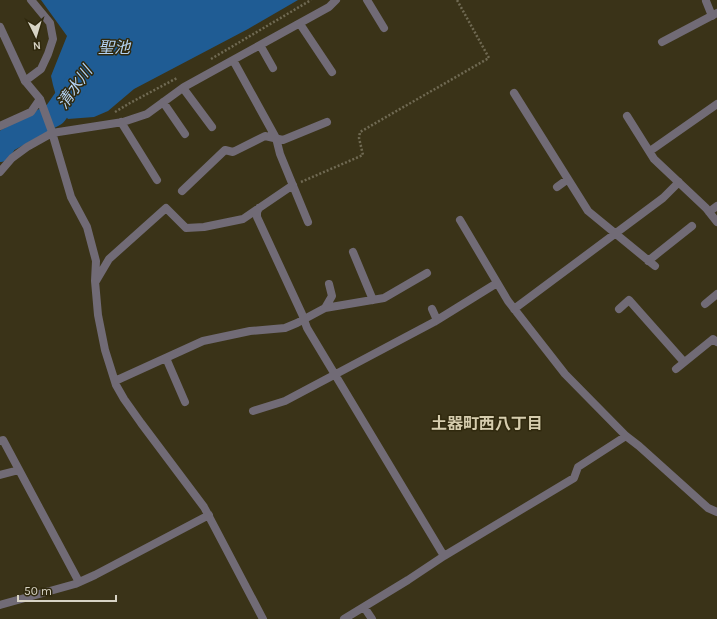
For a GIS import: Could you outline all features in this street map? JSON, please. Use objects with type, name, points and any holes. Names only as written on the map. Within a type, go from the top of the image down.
[{"type":"street","points":[[25,81],[41,69],[53,39],[50,23],[31,0]]},
{"type":"street","points":[[0,172],[12,158],[22,150],[52,131],[121,122],[147,114],[183,88],[300,24],[329,7],[336,0]]},
{"type":"street","points":[[367,0],[384,28]]},
{"type":"street","points":[[662,42],[715,15],[706,1]]},
{"type":"street","points":[[300,24],[332,72]]},
{"type":"street","points":[[0,27],[25,81],[40,99],[52,131],[71,197],[87,227],[96,261],[98,315],[105,350],[115,381],[128,405],[209,515],[263,619]]},
{"type":"street","points":[[260,45],[273,68]]},
{"type":"street","points":[[233,60],[276,138],[280,154],[308,222]]},
{"type":"street","points":[[183,88],[212,127]]},
{"type":"street","points":[[514,92],[588,211],[655,266]]},
{"type":"street","points":[[0,126],[31,112],[40,99]]},
{"type":"street","points":[[163,102],[185,134]]},
{"type":"street","points":[[650,151],[717,104]]},
{"type":"street","points":[[627,116],[654,159],[679,182],[717,222]]},
{"type":"street","points":[[121,122],[157,180]]},
{"type":"street","points":[[182,191],[225,150],[233,152],[265,136],[283,140],[327,122]]},
{"type":"street","points":[[557,187],[568,180]]},
{"type":"street","points":[[514,309],[663,198],[679,182]]},
{"type":"street","points":[[96,281],[109,260],[166,208],[186,228],[204,227],[243,219],[293,185]]},
{"type":"street","points":[[709,212],[717,206]]},
{"type":"street","points":[[259,208],[257,216],[307,328],[444,556]]},
{"type":"street","points":[[460,220],[514,309],[565,374],[626,436],[662,466],[708,508],[717,512]]},
{"type":"street","points":[[648,261],[692,226]]},
{"type":"street","points":[[353,252],[373,300]]},
{"type":"street","points":[[115,381],[203,341],[250,331],[285,328],[304,320],[324,308],[384,298],[427,273]]},
{"type":"street","points":[[253,412],[285,401],[437,320],[497,283]]},
{"type":"street","points":[[324,308],[332,296],[329,284]]},
{"type":"street","points":[[706,304],[717,294]]},
{"type":"street","points":[[619,308],[629,300],[684,362]]},
{"type":"street","points":[[432,309],[437,320]]},
{"type":"street","points":[[676,369],[712,339],[717,342]]},
{"type":"street","points":[[166,358],[185,402]]},
{"type":"street","points":[[273,405],[276,414]]},
{"type":"street","points":[[344,619],[444,556],[574,478],[578,467],[626,436]]},
{"type":"street","points":[[0,441],[4,440],[79,582]]},
{"type":"street","points":[[0,475],[19,470]]},
{"type":"street","points":[[0,605],[79,582],[209,515]]},
{"type":"street","points":[[364,607],[372,619]]},
{"type":"path","points":[[204,63],[311,0]]},
{"type":"path","points":[[293,185],[363,156],[359,138],[360,132],[489,58],[456,0]]},
{"type":"path","points":[[103,125],[108,118],[130,103],[177,78]]},
{"type":"water","name":"聖池","points":[[41,0],[298,0],[248,29],[134,89],[108,111],[94,117],[68,119],[60,109],[51,76],[67,36]]},
{"type":"waterway","name":"清水川","points":[[0,150],[6,141],[55,114],[78,81]]},
{"type":"district","name":"土器町西八丁目","points":[[487,423]]}]
